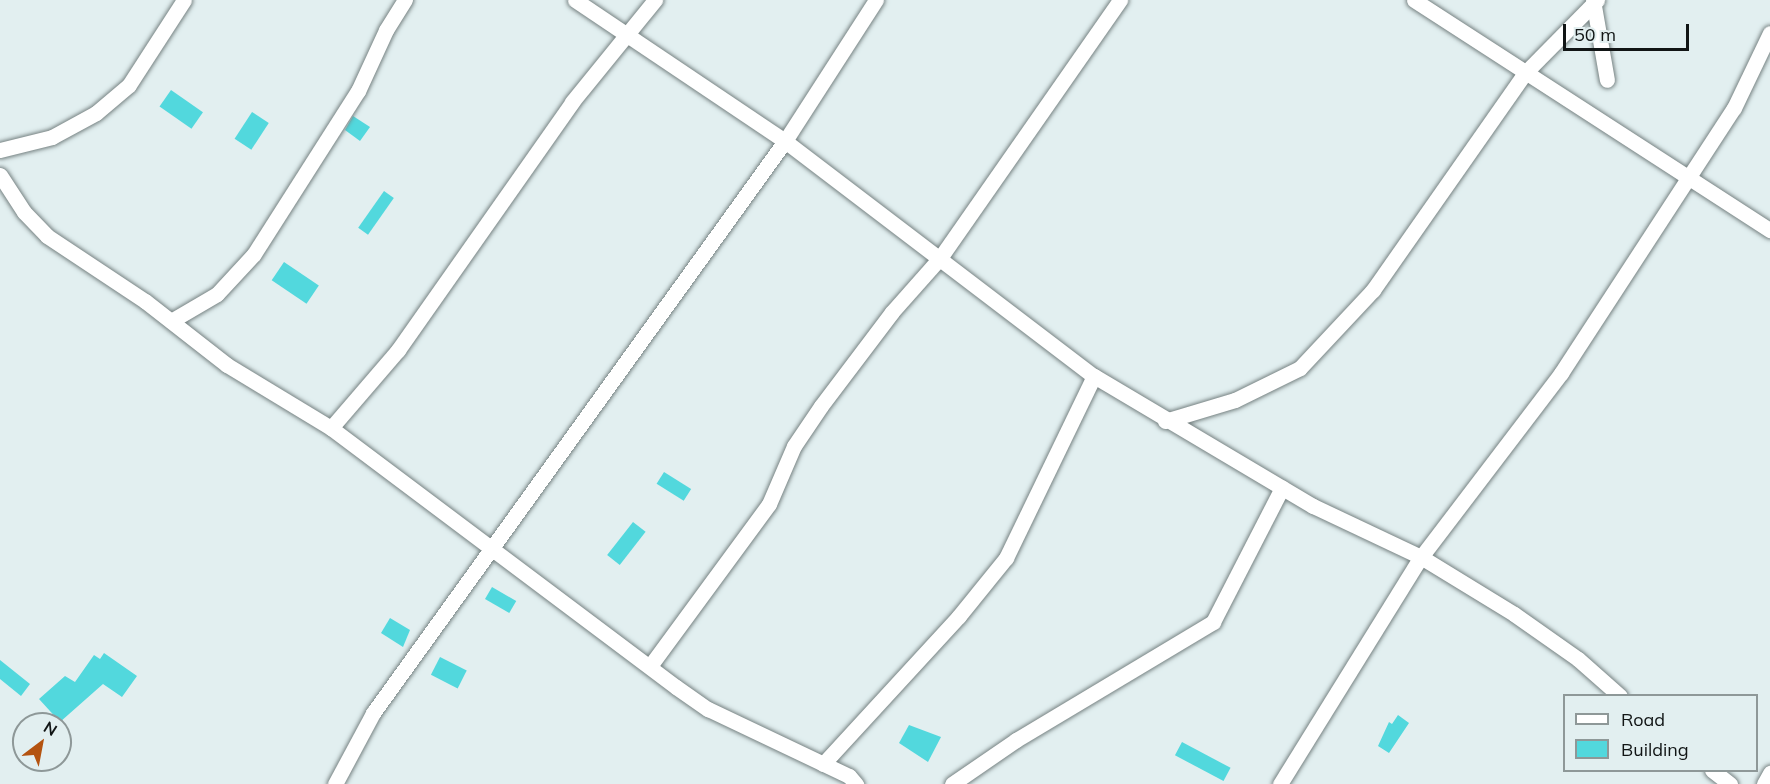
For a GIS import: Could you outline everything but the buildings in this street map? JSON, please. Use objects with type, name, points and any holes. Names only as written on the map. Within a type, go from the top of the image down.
[{"type":"street","points":[[0,150],[52,137],[96,113],[129,85],[184,0]]},
{"type":"street","points":[[171,321],[217,294],[254,254],[358,91],[386,30],[405,0]]},
{"type":"street","points":[[575,0],[784,141],[1094,376],[1165,421],[1282,488],[1421,557],[1569,653],[1618,694]]},
{"type":"street","points":[[331,428],[398,350],[572,102],[629,35],[655,0]]},
{"type":"street","points":[[335,784],[373,713],[490,545],[784,141],[876,0]]},
{"type":"street","points":[[650,666],[769,504],[794,446],[821,406],[892,312],[940,258],[1120,0]]},
{"type":"street","points":[[1414,0],[1524,74],[1770,230]]},
{"type":"street","points":[[1165,421],[1235,400],[1300,368],[1373,290],[1524,74],[1594,2]]},
{"type":"street","points":[[1594,2],[1607,80]]},
{"type":"street","points":[[1280,784],[1421,557],[1561,374],[1734,108],[1770,33]]},
{"type":"street","points":[[0,175],[24,212],[47,236],[171,321],[227,365],[331,428],[708,709],[849,776],[856,784]]},
{"type":"street","points":[[823,764],[959,616],[1006,558],[1094,376]]},
{"type":"street","points":[[952,784],[1017,740],[1214,622],[1282,488]]},
{"type":"street","points":[[1713,772],[1730,784]]},
{"type":"street","points":[[1764,784],[1770,773]]}]
